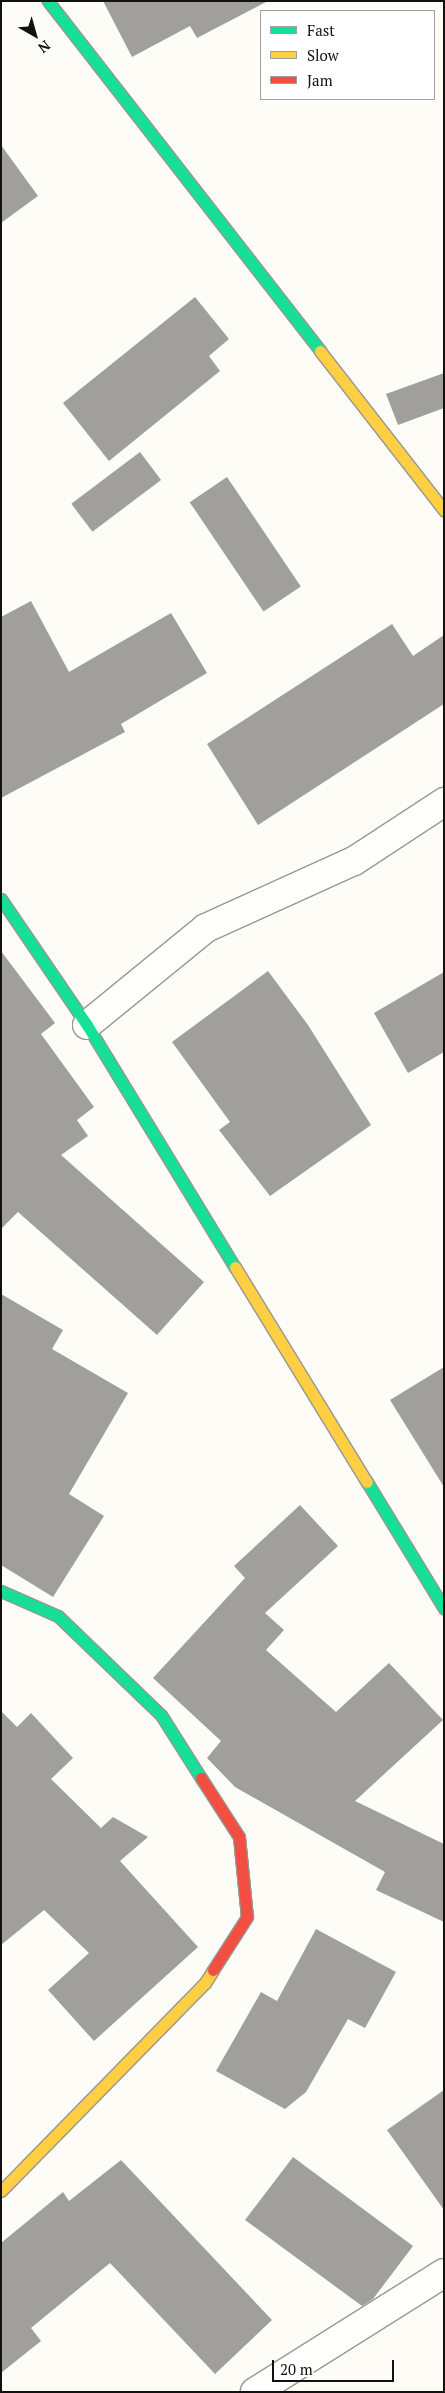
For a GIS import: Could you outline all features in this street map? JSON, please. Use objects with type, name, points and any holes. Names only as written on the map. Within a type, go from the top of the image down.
[{"type":"street","points":[[48,1],[444,510]]},
{"type":"street","points":[[86,1025],[206,928],[354,861],[444,802]]},
{"type":"street","points":[[1,899],[86,1025],[444,1608]]},
{"type":"street","points":[[1,1591],[58,1616],[161,1716],[239,1837],[247,1918],[205,1984],[1,2190]]},
{"type":"street","points":[[255,2392],[444,2273]]},
{"type":"building","points":[[103,1],[268,1],[197,38],[190,26],[132,57]]},
{"type":"building","points":[[1,145],[38,196],[1,223]]},
{"type":"building","points":[[195,297],[229,339],[209,356],[220,371],[109,461],[63,403]]},
{"type":"building","points":[[444,373],[444,408],[398,425],[386,394]]},
{"type":"building","points":[[140,452],[161,480],[92,532],[71,504]]},
{"type":"building","points":[[227,477],[301,586],[264,612],[190,502]]},
{"type":"building","points":[[31,601],[69,672],[171,613],[207,673],[121,724],[125,732],[1,798],[1,617]]},
{"type":"building","points":[[392,624],[413,656],[444,635],[444,704],[258,825],[207,744]]},
{"type":"building","points":[[1,951],[55,1023],[41,1034],[94,1107],[77,1120],[88,1136],[61,1155],[204,1282],[157,1335],[18,1212],[1,1229]]},
{"type":"building","points":[[268,971],[308,1025],[371,1125],[270,1196],[219,1130],[230,1122],[172,1042]]},
{"type":"building","points":[[444,972],[444,1052],[408,1073],[374,1013]]},
{"type":"building","points":[[1,1294],[63,1330],[52,1349],[128,1393],[69,1494],[104,1516],[53,1597],[1,1565]]},
{"type":"building","points":[[444,1367],[444,1487],[390,1400]]},
{"type":"building","points":[[300,1505],[338,1546],[265,1613],[284,1630],[266,1650],[336,1712],[389,1663],[443,1720],[355,1801],[444,1844],[444,1922],[376,1890],[385,1872],[235,1787],[207,1758],[221,1741],[153,1678],[245,1578],[234,1566]]},
{"type":"building","points":[[1,1711],[17,1727],[31,1713],[73,1758],[51,1779],[101,1828],[113,1817],[148,1837],[120,1861],[198,1947],[94,2041],[48,1990],[89,1953],[44,1910],[1,1945]]},
{"type":"building","points":[[316,1929],[396,1972],[365,2028],[348,2019],[306,2092],[285,2109],[216,2071],[261,1992],[277,2001]]},
{"type":"building","points":[[444,2090],[444,2210],[387,2130]]},
{"type":"building","points":[[293,2157],[413,2246],[373,2299],[362,2306],[245,2220]]},
{"type":"building","points":[[121,2160],[272,2320],[215,2374],[110,2263],[31,2328],[41,2341],[1,2373],[1,2243],[63,2192],[69,2201]]},
{"type":"traffic: fast","points":[[48,1],[320,351]]},
{"type":"traffic: fast","points":[[1,899],[87,1025],[235,1267]]},
{"type":"traffic: fast","points":[[367,1482],[444,1608]]},
{"type":"traffic: fast","points":[[1,1591],[58,1616],[161,1715],[201,1778]]},
{"type":"traffic: slow","points":[[320,351],[444,510]]},
{"type":"traffic: slow","points":[[235,1267],[367,1482]]},
{"type":"traffic: slow","points":[[1,2191],[205,1983],[213,1970]]},
{"type":"traffic: jam","points":[[201,1778],[239,1837],[247,1917],[213,1970]]}]
